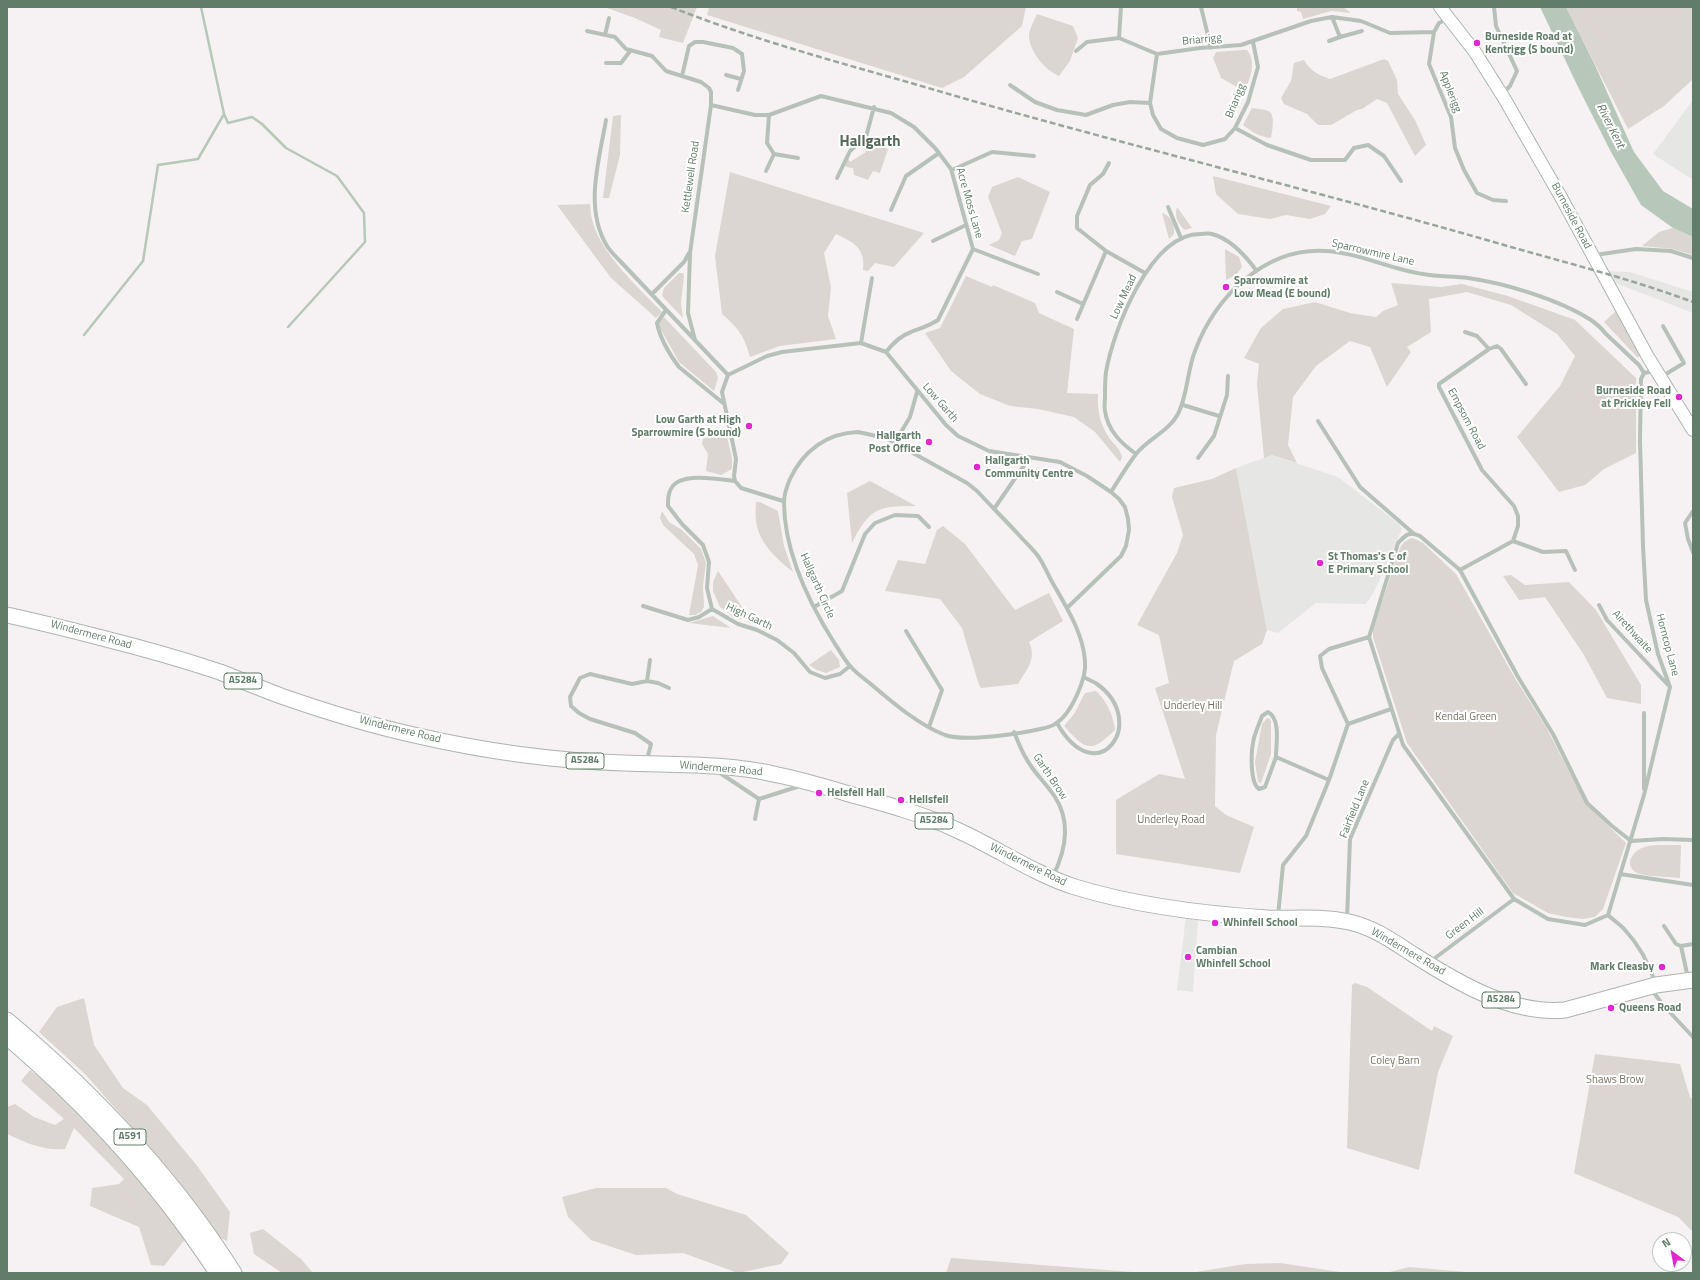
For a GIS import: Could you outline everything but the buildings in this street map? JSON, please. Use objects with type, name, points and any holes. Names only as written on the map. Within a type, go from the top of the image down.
[{"type":"highway","name":"Windermere Road","points":[[7,615],[165,654],[316,707],[411,734],[478,748],[572,760],[709,766],[749,769],[780,775],[898,808],[947,826],[1052,878],[1072,886],[1139,903],[1197,912],[1346,921],[1361,925],[1381,934],[1427,963],[1475,990],[1516,1005],[1541,1011],[1565,1010],[1653,986],[1691,981]]},
{"type":"highway","name":"A591","points":[[7,1020],[61,1067],[100,1104],[137,1145],[186,1204],[234,1273]]},
{"type":"highway","name":"A591","points":[[7,1037],[76,1101],[125,1152],[174,1211],[217,1273]]},
{"type":"street","points":[[1119,38],[1121,7]]},
{"type":"street","points":[[1201,7],[1211,48]]},
{"type":"street","points":[[1494,7],[1496,26],[1517,71],[1510,86],[1502,94]]},
{"type":"street","points":[[1434,32],[1443,11]]},
{"type":"street","name":"Burneside Road","points":[[1443,11],[1474,52],[1502,94],[1562,199],[1592,256],[1643,361],[1659,374],[1693,430]]},
{"type":"street","points":[[1332,17],[1340,37]]},
{"type":"street","name":"Briarrigg","points":[[1157,54],[1200,48],[1241,45],[1311,22],[1332,17],[1361,21],[1390,33],[1434,32]]},
{"type":"street","points":[[605,35],[609,18]]},
{"type":"street","points":[[587,31],[615,37],[626,49],[652,56],[666,71],[682,76],[689,46],[695,42],[703,42],[733,48],[742,54],[744,71],[738,90]]},
{"type":"street","points":[[1329,41],[1362,31]]},
{"type":"street","name":"Applerigg","points":[[1434,32],[1430,64],[1451,117],[1455,148],[1464,170],[1477,193],[1493,200],[1506,201]]},
{"type":"street","points":[[1076,52],[1087,42],[1119,38],[1157,54]]},
{"type":"street","name":"Briarigg","points":[[1157,54],[1150,103],[1153,115],[1161,129],[1177,138],[1203,144],[1225,139],[1235,128],[1248,102],[1258,68],[1253,42]]},
{"type":"street","points":[[606,62],[621,63],[631,50]]},
{"type":"street","points":[[726,75],[741,79]]},
{"type":"street","name":"Kettlewell Road","points":[[682,76],[702,82],[711,92],[711,105],[690,253],[688,313],[695,340]]},
{"type":"street","points":[[1010,85],[1035,102],[1057,110],[1086,115],[1113,105],[1130,102],[1150,103]]},
{"type":"street","name":"Acre Moss Lane","points":[[711,105],[755,114],[769,115],[821,96],[874,108],[891,113],[914,127],[939,153],[952,170],[973,249],[938,320],[929,326],[910,332],[894,342],[886,352]]},
{"type":"street","points":[[837,178],[850,151],[866,138],[874,108]]},
{"type":"street","points":[[769,115],[767,143],[774,154],[798,158]]},
{"type":"street","points":[[606,120],[594,197],[597,222],[608,247],[728,375],[722,392],[723,403],[732,433],[736,459],[734,476],[735,481]]},
{"type":"street","points":[[1235,128],[1267,145],[1311,160],[1345,160],[1354,148],[1368,145],[1384,156],[1401,181]]},
{"type":"street","points":[[952,170],[992,152],[1034,156]]},
{"type":"street","points":[[892,210],[906,176],[939,153]]},
{"type":"street","points":[[766,171],[774,154]]},
{"type":"street","points":[[1109,162],[1103,174],[1090,185],[1077,216],[1077,228],[1106,251],[1145,273]]},
{"type":"street","points":[[1168,207],[1181,238]]},
{"type":"street","points":[[932,241],[966,225]]},
{"type":"street","name":"Low Mead","points":[[1136,454],[1121,442],[1110,429],[1105,411],[1106,372],[1114,342],[1125,314],[1145,273],[1166,249],[1181,238],[1196,234],[1211,234],[1228,242],[1244,255],[1256,270]]},
{"type":"street","points":[[973,249],[1038,274]]},
{"type":"street","points":[[1592,256],[1636,249],[1671,251],[1693,258]]},
{"type":"street","points":[[1077,319],[1106,251]]},
{"type":"street","name":"Sparrowmire Lane","points":[[1111,492],[1136,454],[1168,427],[1177,416],[1183,405],[1194,352],[1207,323],[1230,294],[1256,270],[1274,260],[1294,253],[1327,251],[1423,274],[1468,278],[1513,287],[1568,307],[1593,321],[1643,361],[1644,374]]},
{"type":"street","points":[[652,294],[684,262],[690,253]]},
{"type":"street","points":[[861,342],[872,278]]},
{"type":"street","points":[[1057,292],[1083,304]]},
{"type":"street","points":[[666,310],[657,324],[675,362],[679,367],[723,403]]},
{"type":"street","points":[[1644,374],[1659,374],[1684,362],[1663,326]]},
{"type":"street","points":[[1465,332],[1477,336],[1489,349],[1497,346],[1502,349],[1526,384]]},
{"type":"street","name":"Low Garth","points":[[728,375],[767,356],[782,352],[861,342],[886,352],[917,392],[946,425],[958,436],[989,451],[1060,462],[1087,476],[1111,492],[1125,507],[1129,530],[1126,546],[1121,556],[1113,565],[1067,608]]},
{"type":"street","name":"Empsom Road","points":[[1489,349],[1442,381],[1439,384],[1439,388],[1482,470],[1514,506],[1518,516],[1518,526],[1513,541]]},
{"type":"street","name":"Horncop Lane","points":[[1608,915],[1644,795],[1670,686],[1658,654],[1646,600],[1640,441],[1641,379],[1644,374]]},
{"type":"street","points":[[1198,458],[1214,436],[1219,416],[1227,396],[1228,376]]},
{"type":"street","points":[[895,442],[910,417],[917,392]]},
{"type":"street","points":[[1183,405],[1219,416]]},
{"type":"street","points":[[1318,421],[1360,487],[1412,533],[1420,536],[1460,570],[1518,677],[1553,734],[1587,803],[1631,841],[1663,839],[1693,840]]},
{"type":"street","name":"Hallgarth Circle","points":[[858,432],[875,435],[895,442],[967,483],[978,491],[1038,556],[1067,608],[1084,647],[1086,667],[1084,677],[1071,707],[1057,723],[1042,729],[1014,732],[999,736],[963,738],[946,735],[929,727],[894,704],[850,666],[814,607],[798,572],[787,538],[783,500],[788,483],[796,466],[808,452],[822,441],[839,434],[858,432]]},
{"type":"street","points":[[994,509],[1029,458]]},
{"type":"street","name":"High Garth","points":[[783,500],[741,488],[735,481],[709,478],[683,479],[673,486],[668,494],[668,506],[670,510],[703,545],[709,562],[707,588],[712,609],[738,624],[757,630],[777,640],[794,653],[810,672],[825,678],[840,674],[850,666]]},
{"type":"street","points":[[1693,511],[1685,523],[1688,539],[1693,552]]},
{"type":"street","points":[[814,607],[842,590],[865,534],[875,523],[895,515],[918,516],[929,527]]},
{"type":"street","points":[[1412,533],[1406,535],[1398,543],[1369,637],[1403,745],[1514,899],[1548,919],[1585,925],[1608,915],[1624,929],[1636,944],[1649,968],[1653,986],[1664,1006],[1693,1037]]},
{"type":"street","points":[[1460,570],[1513,541],[1543,552],[1566,551],[1575,570]]},
{"type":"street","points":[[644,606],[688,620],[699,617],[712,609]]},
{"type":"street","name":"Airethwaite","points":[[1599,606],[1607,620],[1670,686]]},
{"type":"street","points":[[906,631],[942,690],[929,727]]},
{"type":"street","points":[[1278,918],[1283,865],[1306,836],[1329,780],[1348,724],[1322,668],[1320,656],[1329,649],[1369,637]]},
{"type":"street","points":[[647,681],[650,660]]},
{"type":"street","points":[[650,764],[650,759],[648,756],[651,744],[635,733],[590,719],[579,713],[571,706],[570,698],[580,678],[590,674],[632,684],[647,681],[658,683],[669,688]]},
{"type":"street","points":[[1057,723],[1064,735],[1081,751],[1090,753],[1103,752],[1111,747],[1116,739],[1120,725],[1112,699],[1097,684],[1084,677]]},
{"type":"street","points":[[1348,724],[1391,709]]},
{"type":"street","points":[[1268,712],[1272,714],[1276,723],[1276,757],[1265,787],[1259,789],[1255,786],[1253,778],[1253,742],[1262,716],[1268,712]]},
{"type":"street","points":[[1644,713],[1644,795]]},
{"type":"street","name":"Garth Brow","points":[[1014,732],[1026,758],[1055,798],[1064,817],[1066,828],[1065,840],[1058,866],[1052,878]]},
{"type":"street","name":"Fairfield Lane","points":[[1346,921],[1350,839],[1392,740],[1399,734]]},
{"type":"street","points":[[1276,757],[1329,780]]},
{"type":"street","points":[[709,766],[760,799]]},
{"type":"street","points":[[760,799],[808,783]]},
{"type":"street","points":[[755,819],[760,799]]},
{"type":"street","points":[[1620,874],[1693,885]]},
{"type":"street","name":"Green Hill","points":[[1427,963],[1514,899]]},
{"type":"street","points":[[1664,926],[1676,944],[1681,946],[1693,944]]},
{"type":"street","points":[[1681,946],[1691,981]]},
{"type":"shaded area","points":[[1693,100],[1693,180],[1653,154]]},
{"type":"shaded area","points":[[1607,271],[1630,272],[1693,292],[1693,313],[1613,282]]},
{"type":"shaded area","name":"St Thomas's C of E Primary School","points":[[1272,455],[1338,477],[1399,524],[1402,529],[1374,592],[1366,604],[1316,603],[1278,633],[1267,630],[1236,468]]},
{"type":"shaded area","name":"Cambian Whinfell School","points":[[1186,916],[1198,920],[1193,992],[1177,990]]},
{"type":"green space","points":[[604,7],[697,7],[683,43],[659,37],[661,30],[635,18]]},
{"type":"green space","points":[[709,7],[1026,7],[1022,26],[964,77],[942,88],[707,15]]},
{"type":"green space","points":[[1297,7],[1343,7],[1351,13],[1331,11],[1303,19],[1301,12],[1297,11]]},
{"type":"green space","points":[[1566,7],[1693,7],[1693,79],[1664,106],[1628,129]]},
{"type":"green space","points":[[1037,14],[1073,26],[1078,38],[1070,61],[1059,76],[1044,65],[1030,44],[1029,32]]},
{"type":"green space","points":[[1247,50],[1252,60],[1252,71],[1244,91],[1221,78],[1213,58],[1216,52]]},
{"type":"green space","points":[[1384,59],[1388,61],[1397,80],[1398,94],[1415,120],[1426,145],[1415,156],[1387,103],[1377,99],[1362,109],[1357,110],[1331,125],[1318,125],[1307,114],[1284,104],[1281,98],[1291,81],[1294,63],[1304,60],[1315,72],[1330,79]]},
{"type":"green space","points":[[1252,108],[1268,111],[1272,116],[1273,123],[1271,138],[1256,134],[1243,125]]},
{"type":"green space","points":[[621,115],[620,155],[609,198],[603,198],[613,116]]},
{"type":"green space","points":[[866,140],[888,149],[880,173],[873,171],[868,180],[854,175],[853,168],[846,167],[845,165],[848,158],[850,162],[866,152],[862,145]]},
{"type":"green space","points":[[730,172],[924,233],[894,267],[875,263],[868,271],[863,270],[862,256],[857,247],[853,243],[836,234],[824,253],[831,287],[828,316],[836,339],[780,346],[750,357],[740,333],[722,314],[715,256]]},
{"type":"green space","points":[[1213,176],[1331,206],[1325,214],[1310,219],[1286,215],[1270,219],[1238,214],[1216,194]]},
{"type":"green space","points":[[1018,177],[1050,192],[1032,239],[1022,241],[1015,256],[989,245],[999,240],[1002,233],[988,197],[992,187]]},
{"type":"green space","points":[[590,204],[591,217],[603,244],[621,269],[662,312],[656,318],[611,278],[557,205]]},
{"type":"green space","points":[[1177,207],[1192,228],[1185,230],[1180,225],[1176,217]]},
{"type":"green space","points":[[1162,213],[1170,218],[1173,224],[1174,234],[1169,239]]},
{"type":"green space","points":[[1673,228],[1693,237],[1693,255],[1673,249],[1642,246],[1659,232]]},
{"type":"green space","points":[[1225,249],[1239,257],[1242,267],[1236,275],[1226,280]]},
{"type":"green space","points":[[679,273],[683,273],[684,276],[681,303],[683,318],[662,296],[664,288]]},
{"type":"green space","points":[[966,276],[992,287],[993,285],[1035,303],[1039,313],[1074,329],[1067,393],[1098,394],[1098,406],[1102,423],[1110,439],[1120,452],[1122,457],[1120,462],[1095,432],[1074,417],[1038,409],[1010,406],[980,394],[951,371],[925,333],[940,328]]},
{"type":"green space","points":[[1391,283],[1441,287],[1462,284],[1508,296],[1575,320],[1636,378],[1636,453],[1604,469],[1585,485],[1559,492],[1517,437],[1560,386],[1575,356],[1557,334],[1511,305],[1467,292],[1429,299],[1431,332],[1407,347],[1411,352],[1387,387],[1370,347],[1350,341],[1316,366],[1293,397],[1288,445],[1297,463],[1272,455],[1264,458],[1257,384],[1259,364],[1244,358],[1261,328],[1283,309],[1315,302],[1350,313],[1376,317],[1383,311],[1398,305]]},
{"type":"green space","points":[[1616,311],[1642,354],[1638,358],[1604,322]]},
{"type":"green space","points":[[664,317],[716,372],[718,378],[714,391],[679,362],[660,328],[659,323]]},
{"type":"green space","points":[[726,432],[732,458],[732,469],[721,475],[706,471],[708,454],[702,444],[703,439]]},
{"type":"green space","points":[[1236,468],[1267,630],[1262,644],[1234,661],[1216,735],[1215,806],[1226,815],[1254,827],[1240,873],[1116,854],[1116,800],[1159,774],[1185,779],[1155,688],[1169,683],[1159,635],[1137,625],[1177,553],[1183,535],[1172,497],[1174,488],[1212,479]]},
{"type":"green space","points":[[870,481],[916,506],[883,508],[876,511],[864,522],[852,543],[847,493]]},
{"type":"green space","points":[[756,502],[760,502],[778,511],[784,546],[793,572],[775,556],[761,537],[756,521]]},
{"type":"green space","points":[[662,511],[669,522],[682,530],[701,549],[706,563],[703,586],[704,607],[701,612],[695,615],[689,615],[698,565],[694,554],[663,525],[660,518]]},
{"type":"green space","points":[[943,526],[965,544],[1015,610],[1049,593],[1063,621],[1029,642],[1032,654],[1030,664],[1018,684],[981,688],[962,628],[940,599],[885,591],[898,560],[925,564],[937,530]]},
{"type":"green space","name":"Kendal Green","points":[[1411,538],[1423,543],[1456,574],[1516,680],[1546,727],[1586,804],[1626,843],[1603,909],[1595,917],[1583,919],[1548,913],[1513,893],[1407,743],[1373,637],[1373,628],[1400,548],[1404,542]]},
{"type":"green space","points":[[718,571],[750,619],[736,619],[720,607],[713,591],[713,582]]},
{"type":"green space","points":[[1511,575],[1525,585],[1569,582],[1596,610],[1641,685],[1641,704],[1607,698],[1584,655],[1545,597],[1519,600],[1503,576]]},
{"type":"green space","points":[[713,616],[731,628],[689,623]]},
{"type":"green space","points":[[831,650],[839,660],[840,667],[826,673],[809,665]]},
{"type":"green space","points":[[1096,691],[1109,709],[1115,730],[1100,743],[1094,746],[1088,746],[1078,740],[1064,726],[1074,714],[1085,693]]},
{"type":"green space","points":[[1267,718],[1270,719],[1271,722],[1271,754],[1261,783],[1258,782],[1255,762],[1262,724]]},
{"type":"green space","points":[[1681,845],[1680,878],[1641,874],[1633,870],[1631,866],[1630,861],[1633,854],[1644,847]]},
{"type":"green space","name":"Coley Barn","points":[[1355,983],[1367,987],[1432,1031],[1434,1026],[1453,1036],[1438,1072],[1419,1170],[1347,1148],[1352,985]]},
{"type":"green space","points":[[84,998],[94,1045],[123,1088],[147,1105],[198,1167],[230,1212],[227,1241],[217,1236],[173,1174],[85,1074],[39,1032],[57,1007]]},
{"type":"green space","name":"Shaws Brow","points":[[1595,1054],[1680,1064],[1690,1097],[1693,1100],[1693,1232],[1678,1217],[1574,1173]]},
{"type":"green space","points":[[30,1070],[53,1088],[95,1127],[133,1170],[186,1238],[164,1266],[151,1265],[139,1227],[90,1206],[92,1188],[119,1184],[124,1179],[74,1128],[65,1149],[42,1148],[7,1134],[7,1107],[15,1104],[34,1117],[55,1125],[64,1119],[21,1081]]},
{"type":"green space","points":[[596,1188],[666,1188],[677,1194],[746,1215],[789,1253],[781,1264],[738,1273],[683,1253],[636,1255],[591,1240],[568,1217],[562,1197]]},
{"type":"green space","points":[[263,1229],[301,1259],[313,1273],[282,1273],[254,1254],[250,1233]]},
{"type":"green space","points":[[951,1258],[1145,1273],[946,1273]]},
{"type":"green space","points":[[1280,1263],[1340,1272],[1373,1273],[1190,1273],[1245,1264]]},
{"type":"green space","points":[[1409,1267],[1466,1272],[1467,1273],[1386,1273]]},
{"type":"water","name":"River Kent","points":[[1540,7],[1566,7],[1594,63],[1634,152],[1663,191],[1693,209],[1693,237],[1673,228],[1641,205],[1611,152]]},
{"type":"waterway","points":[[84,335],[143,261],[158,165],[198,159],[224,114],[201,7]]},
{"type":"waterway","points":[[224,114],[228,123],[252,117],[262,124],[286,148],[337,176],[364,213],[365,242],[288,327]]},
{"type":"railway","points":[[671,7],[760,39],[850,66],[1059,125],[1430,224],[1623,279],[1693,302]]},
{"type":"place","name":"Burneside Road at Kentrigg (S bound)","points":[[1477,43]]},
{"type":"place","name":"Sparrowmire at Low Mead (E bound)","points":[[1226,287]]},
{"type":"place","name":"Burneside Road at Prickley Fell","points":[[1679,397]]},
{"type":"place","name":"Low Garth at High Sparrowmire (S bound)","points":[[749,426]]},
{"type":"place","name":"Hallgarth Post Office","points":[[929,442]]},
{"type":"place","name":"Hallgarth Community Centre","points":[[977,467]]},
{"type":"place","name":"St Thomas's C of E Primary School","points":[[1320,563]]},
{"type":"place","name":"Helsfell Hall","points":[[819,793]]},
{"type":"place","name":"Hellsfell","points":[[901,800]]},
{"type":"place","name":"Whinfell School","points":[[1215,923]]},
{"type":"place","name":"Cambian Whinfell School","points":[[1188,957]]},
{"type":"place","name":"Mark Cleasby","points":[[1662,967]]},
{"type":"place","name":"Queens Road","points":[[1611,1008]]},
{"type":"district","name":"Hallgarth","points":[[870,142]]},
{"type":"park label","name":"Underley Hill","points":[[1193,706]]},
{"type":"park label","name":"Underley Road","points":[[1171,820]]}]
